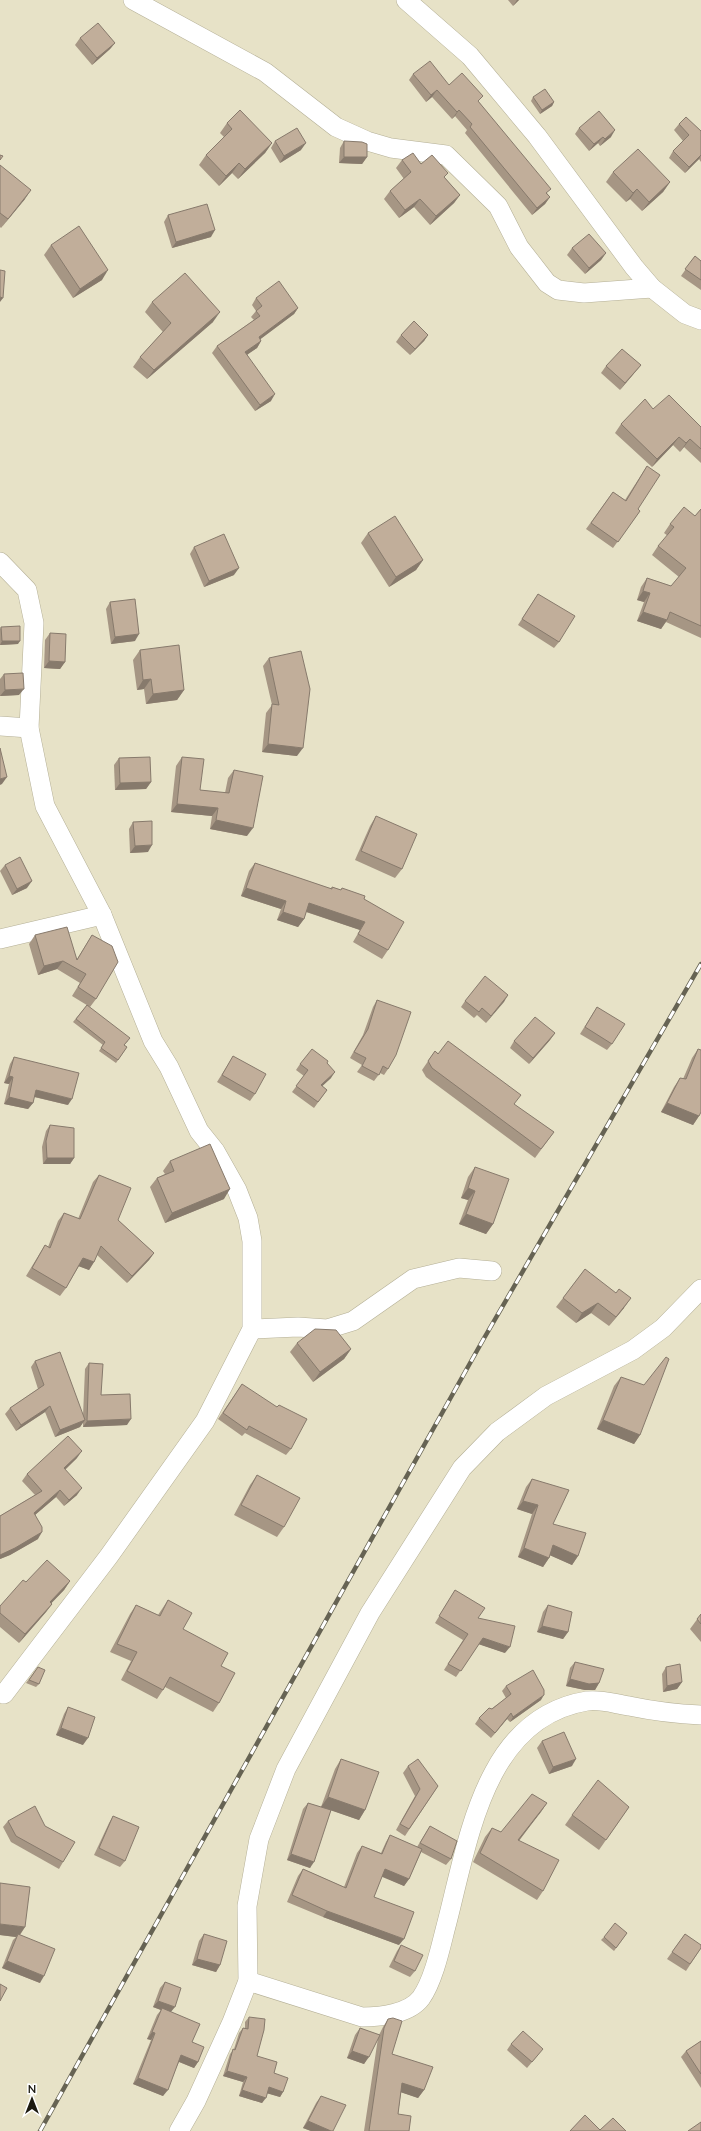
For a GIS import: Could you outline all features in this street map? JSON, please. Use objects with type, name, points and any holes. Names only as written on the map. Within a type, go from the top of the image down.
[{"type":"street","points":[[133,0],[265,72],[336,126],[367,141],[392,148],[446,155],[498,206],[520,247],[547,283],[558,290],[584,293],[652,288]]},
{"type":"street","points":[[406,0],[470,56],[537,136],[634,267],[652,288],[685,314],[701,320]]},
{"type":"street","points":[[0,562],[27,590],[34,623],[29,728],[45,806],[102,915],[153,1041],[170,1067],[199,1131],[215,1152],[237,1190],[248,1218],[252,1241],[252,1329],[205,1421],[109,1556],[4,1694]]},
{"type":"street","points":[[0,726],[29,728]]},
{"type":"street","points":[[0,939],[102,915]]},
{"type":"street","points":[[252,1329],[298,1327],[327,1329],[353,1321],[413,1279],[458,1268],[492,1271]]},
{"type":"street","points":[[179,2131],[196,2101],[248,1981],[247,1906],[258,1846],[286,1769],[370,1613],[462,1468],[497,1432],[521,1412],[546,1396],[633,1350],[663,1328],[701,1289]]},
{"type":"street","points":[[248,1981],[362,2017],[381,2017],[401,2011],[420,1999],[437,1962],[473,1826],[491,1774],[506,1750],[518,1736],[550,1712],[588,1701],[604,1701],[676,1714],[701,1715]]},
{"type":"building","points":[[98,23],[115,43],[97,58],[80,38]]},
{"type":"building","points":[[430,61],[449,85],[462,73],[483,96],[478,101],[551,189],[546,193],[550,197],[537,208],[470,127],[472,124],[459,110],[457,112],[437,90],[431,95],[413,74]]},
{"type":"building","points":[[545,89],[554,102],[542,110],[533,97]]},
{"type":"building","points":[[240,110],[272,143],[245,169],[239,163],[226,176],[206,155],[232,129],[227,123]]},
{"type":"building","points":[[599,111],[615,130],[605,139],[603,137],[594,144],[579,128]]},
{"type":"building","points":[[686,117],[701,131],[701,155],[689,167],[673,151],[689,135],[679,124]]},
{"type":"building","points":[[297,128],[306,143],[284,156],[275,141]]},
{"type":"building","points":[[344,141],[362,142],[367,144],[367,157],[344,157]]},
{"type":"building","points":[[638,149],[670,182],[649,202],[637,189],[633,193],[613,172]]},
{"type":"building","points":[[413,153],[421,164],[432,155],[448,173],[444,177],[460,195],[436,216],[420,199],[405,210],[390,191],[411,172],[402,160]]},
{"type":"building","points":[[0,165],[31,190],[8,219],[0,213]]},
{"type":"building","points":[[207,204],[215,230],[176,242],[168,215]]},
{"type":"building","points":[[79,226],[108,270],[80,289],[51,245]]},
{"type":"building","points":[[589,234],[606,253],[589,268],[572,248]]},
{"type":"building","points":[[695,256],[701,261],[701,280],[685,269]]},
{"type":"building","points":[[0,270],[5,271],[3,298],[0,297]]},
{"type":"building","points":[[185,273],[220,312],[154,370],[140,357],[171,323],[152,302]]},
{"type":"building","points":[[279,281],[298,308],[259,337],[261,341],[245,352],[275,394],[260,405],[217,346],[260,316],[256,311],[262,306],[256,298]]},
{"type":"building","points":[[414,321],[428,335],[415,349],[401,335]]},
{"type":"building","points":[[622,349],[641,365],[625,383],[606,366]]},
{"type":"building","points":[[669,395],[701,427],[701,449],[690,439],[686,443],[679,437],[657,459],[621,424],[645,399],[653,409]]},
{"type":"building","points":[[647,466],[660,475],[638,509],[640,511],[618,542],[591,523],[613,492],[626,501]]},
{"type":"building","points":[[684,507],[695,516],[701,509],[701,626],[670,612],[667,620],[643,612],[650,593],[643,591],[647,578],[671,586],[686,568],[658,546],[674,527],[670,524]]},
{"type":"building","points":[[395,516],[423,560],[396,577],[368,533]]},
{"type":"building","points":[[224,534],[239,568],[209,581],[194,547]]},
{"type":"building","points":[[538,594],[575,616],[559,642],[522,619]]},
{"type":"building","points":[[135,599],[139,634],[115,637],[110,602]]},
{"type":"building","points":[[20,626],[20,641],[2,641],[1,627]]},
{"type":"building","points":[[50,633],[66,634],[65,662],[49,661]]},
{"type":"building","points":[[179,645],[184,690],[153,694],[151,679],[143,680],[140,650]]},
{"type":"building","points":[[301,651],[310,689],[303,748],[268,744],[272,704],[279,705],[269,658]]},
{"type":"building","points":[[23,673],[24,689],[5,690],[4,674]]},
{"type":"building","points":[[0,748],[7,777],[0,779]]},
{"type":"building","points":[[150,757],[151,782],[120,783],[119,758]]},
{"type":"building","points":[[182,757],[204,759],[200,790],[229,793],[234,770],[263,776],[253,828],[216,820],[218,808],[177,804]]},
{"type":"building","points":[[376,816],[417,834],[402,869],[361,851]]},
{"type":"building","points":[[152,821],[152,845],[135,846],[133,822]]},
{"type":"building","points":[[20,857],[32,881],[17,889],[5,865]]},
{"type":"building","points":[[255,863],[332,889],[332,887],[341,890],[342,888],[365,896],[364,899],[404,922],[388,950],[358,934],[365,922],[309,903],[304,919],[283,912],[286,901],[246,888]]},
{"type":"building","points":[[67,927],[77,960],[92,935],[112,946],[118,962],[96,999],[78,987],[86,974],[63,961],[44,966],[35,935]]},
{"type":"building","points":[[485,976],[508,995],[491,1016],[482,1008],[479,1012],[465,1001]]},
{"type":"building","points":[[377,1000],[411,1012],[396,1055],[388,1069],[383,1066],[379,1075],[362,1066],[366,1058],[354,1052],[368,1029]]},
{"type":"building","points":[[87,1005],[130,1038],[124,1045],[127,1047],[118,1060],[101,1048],[105,1042],[76,1019]]},
{"type":"building","points":[[597,1007],[625,1024],[612,1044],[585,1027]]},
{"type":"building","points":[[535,1017],[555,1033],[533,1058],[514,1041]]},
{"type":"building","points":[[448,1041],[521,1095],[514,1104],[554,1132],[541,1149],[432,1068],[428,1061],[435,1051],[438,1054]]},
{"type":"building","points":[[312,1049],[328,1061],[327,1063],[335,1072],[321,1085],[327,1090],[318,1102],[296,1086],[308,1070],[300,1064]]},
{"type":"building","points":[[698,1049],[701,1050],[701,1112],[699,1116],[667,1103],[680,1078],[686,1079]]},
{"type":"building","points":[[233,1056],[266,1074],[255,1094],[222,1075]]},
{"type":"building","points":[[14,1057],[79,1073],[72,1099],[36,1090],[33,1103],[9,1097],[13,1077],[9,1076]]},
{"type":"building","points":[[50,1125],[74,1128],[74,1158],[47,1158],[46,1141]]},
{"type":"building","points":[[210,1144],[230,1189],[172,1213],[157,1178],[174,1171],[170,1161]]},
{"type":"building","points":[[475,1167],[509,1179],[493,1224],[466,1214],[475,1191],[468,1188]]},
{"type":"building","points":[[99,1175],[131,1188],[118,1220],[154,1253],[132,1276],[101,1246],[94,1262],[83,1258],[66,1288],[32,1268],[45,1245],[50,1248],[64,1213],[80,1219]]},
{"type":"building","points":[[585,1269],[616,1293],[619,1289],[631,1298],[616,1317],[598,1303],[582,1313],[563,1298]]},
{"type":"building","points":[[315,1329],[336,1330],[351,1349],[320,1372],[297,1343]]},
{"type":"building","points":[[60,1352],[85,1420],[60,1430],[50,1406],[21,1425],[10,1408],[44,1385],[35,1361]]},
{"type":"building","points":[[666,1357],[669,1359],[640,1435],[603,1420],[621,1377],[644,1385]]},
{"type":"building","points":[[89,1363],[103,1364],[101,1395],[130,1394],[131,1419],[87,1421]]},
{"type":"building","points":[[242,1384],[277,1407],[279,1405],[307,1419],[291,1449],[249,1426],[247,1430],[223,1413]]},
{"type":"building","points":[[68,1436],[82,1451],[64,1468],[82,1488],[69,1500],[60,1490],[34,1513],[42,1527],[42,1532],[0,1555],[0,1516],[42,1491],[27,1474]]},
{"type":"building","points":[[257,1475],[300,1498],[284,1527],[241,1505]]},
{"type":"building","points":[[532,1479],[569,1490],[553,1524],[586,1533],[578,1556],[553,1545],[549,1558],[524,1548],[538,1505],[523,1501]]},
{"type":"building","points":[[47,1560],[70,1581],[50,1602],[52,1604],[25,1634],[0,1613],[0,1606],[23,1580],[26,1582]]},
{"type":"building","points":[[455,1590],[485,1608],[478,1618],[515,1626],[510,1647],[483,1638],[461,1671],[448,1664],[468,1634],[439,1616]]},
{"type":"building","points":[[168,1600],[192,1613],[183,1629],[228,1653],[221,1666],[235,1673],[219,1703],[170,1677],[163,1690],[127,1671],[137,1652],[117,1644],[136,1605],[160,1616]]},
{"type":"building","points":[[548,1605],[572,1612],[568,1632],[542,1626]]},
{"type":"building","points":[[701,1614],[701,1624],[697,1619]]},
{"type":"building","points":[[575,1662],[604,1669],[599,1683],[589,1684],[570,1679]]},
{"type":"building","points":[[680,1664],[682,1682],[667,1686],[666,1667]]},
{"type":"building","points":[[38,1667],[45,1670],[39,1684],[29,1680]]},
{"type":"building","points":[[533,1670],[544,1690],[544,1695],[513,1717],[511,1713],[495,1733],[479,1718],[489,1708],[492,1709],[511,1694],[506,1686]]},
{"type":"building","points":[[68,1707],[95,1717],[88,1738],[61,1728]]},
{"type":"building","points":[[564,1732],[576,1759],[553,1767],[542,1741]]},
{"type":"building","points":[[341,1759],[379,1772],[365,1810],[328,1797]]},
{"type":"building","points":[[418,1759],[438,1786],[409,1829],[400,1824],[420,1789],[408,1766]]},
{"type":"building","points":[[598,1780],[629,1807],[606,1840],[572,1815]]},
{"type":"building","points":[[532,1794],[547,1803],[518,1840],[559,1860],[543,1891],[480,1853],[492,1828],[501,1832]]},
{"type":"building","points":[[308,1803],[331,1810],[314,1862],[291,1854]]},
{"type":"building","points":[[35,1806],[45,1826],[75,1842],[63,1862],[16,1836],[8,1821]]},
{"type":"building","points":[[113,1816],[139,1827],[125,1861],[99,1848]]},
{"type":"building","points":[[430,1826],[457,1841],[451,1859],[420,1843]]},
{"type":"building","points":[[390,1835],[422,1849],[409,1879],[385,1869],[374,1897],[414,1912],[404,1939],[327,1911],[292,1895],[303,1869],[346,1888],[362,1846],[382,1854]]},
{"type":"building","points":[[0,1883],[30,1887],[25,1927],[0,1924]]},
{"type":"building","points":[[615,1923],[627,1933],[616,1948],[604,1937]]},
{"type":"building","points":[[18,1934],[55,1949],[44,1976],[7,1961]]},
{"type":"building","points":[[204,1934],[227,1941],[220,1965],[197,1959]]},
{"type":"building","points":[[685,1934],[701,1945],[701,1948],[690,1964],[672,1952]]},
{"type":"building","points":[[401,1945],[423,1955],[415,1971],[394,1961]]},
{"type":"building","points":[[165,1982],[181,1988],[175,2007],[158,2001]]},
{"type":"building","points":[[0,1984],[7,1988],[0,2001]]},
{"type":"building","points":[[162,2008],[200,2024],[192,2042],[204,2047],[198,2062],[181,2055],[168,2090],[138,2078],[155,2033],[152,2032]]},
{"type":"building","points":[[249,2017],[265,2019],[264,2030],[257,2056],[277,2062],[274,2073],[288,2078],[283,2092],[269,2087],[266,2098],[242,2090],[247,2077],[227,2071],[233,2049],[235,2050],[243,2028],[248,2029]]},
{"type":"building","points":[[393,2018],[402,2021],[392,2054],[433,2067],[424,2090],[402,2083],[398,2114],[411,2116],[409,2131],[369,2131],[384,2028],[388,2019]]},
{"type":"building","points":[[360,2028],[380,2035],[369,2057],[352,2051]]},
{"type":"building","points":[[523,2031],[543,2049],[532,2062],[511,2044]]},
{"type":"building","points":[[701,2041],[701,2074],[686,2051]]},
{"type":"building","points":[[321,2096],[346,2105],[333,2131],[308,2121]]},
{"type":"building","points":[[585,2115],[600,2130],[613,2118],[626,2131],[570,2131]]},
{"type":"building","points":[[701,2122],[701,2131],[688,2131]]},
{"type":"railway","points":[[40,2131],[483,1340],[701,964]]}]
